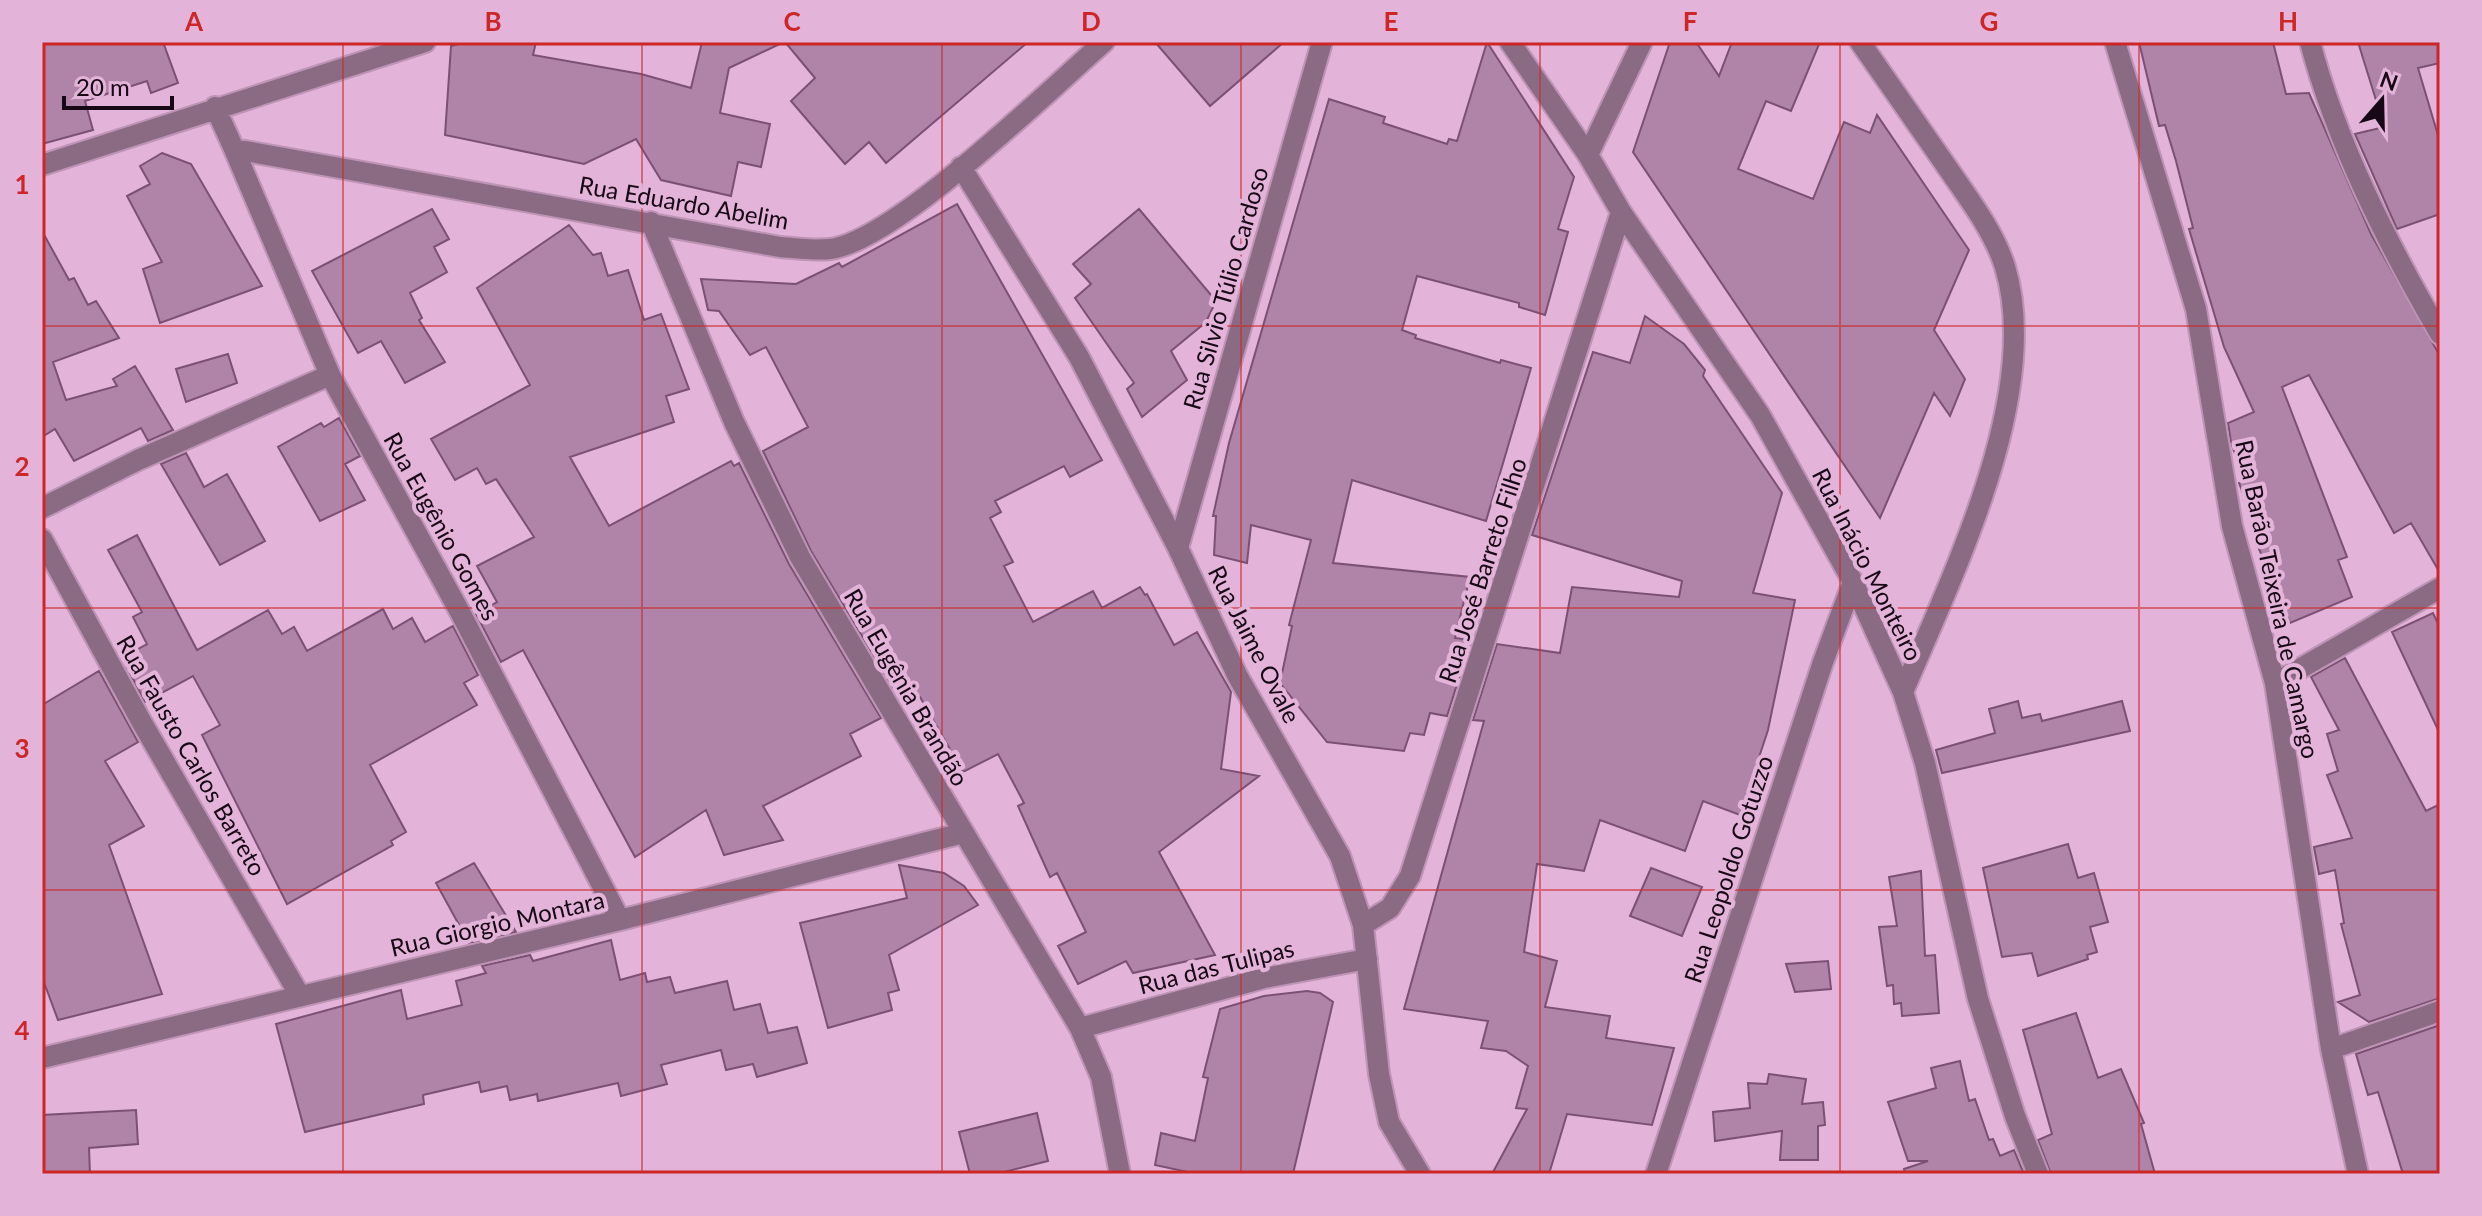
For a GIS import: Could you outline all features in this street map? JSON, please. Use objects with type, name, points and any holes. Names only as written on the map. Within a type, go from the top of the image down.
[{"type":"street","points":[[42,165],[425,42]]},
{"type":"street","name":"Rua Eduardo Abelim","points":[[234,149],[780,247],[830,249],[858,241],[914,205],[1104,42]]},
{"type":"street","name":"Rua Silvio Túlio Cardoso","points":[[1178,548],[1322,42]]},
{"type":"street","name":"Rua Inácio Monteiro","points":[[1510,42],[1588,155],[1621,212],[1760,415],[1853,582],[1903,692],[1925,763],[1978,999],[2015,1116],[2038,1174]]},
{"type":"street","points":[[1588,155],[1642,42]]},
{"type":"street","points":[[1860,42],[1978,212],[2005,265],[2016,319],[2009,396],[1972,530],[1903,692]]},
{"type":"street","name":"Rua Barão Teixeira de Camargo","points":[[2115,42],[2196,309],[2232,526],[2275,683],[2331,1049],[2358,1174]]},
{"type":"street","points":[[2310,42],[2318,73],[2359,177],[2440,334]]},
{"type":"street","points":[[215,107],[234,149]]},
{"type":"street","name":"Rua Eugênio Gomes","points":[[234,149],[330,375],[461,614],[620,920]]},
{"type":"street","name":"Rua Jaime Ovale","points":[[961,167],[1079,357],[1178,548],[1237,675],[1340,856],[1363,925],[1379,1074],[1389,1122],[1420,1174]]},
{"type":"street","name":"Rua José Barreto Filho","points":[[1363,925],[1390,908],[1410,876],[1621,212]]},
{"type":"street","name":"Rua Eugênia Brandão","points":[[651,222],[734,422],[800,557],[1080,1028],[1101,1077],[1120,1174]]},
{"type":"street","points":[[42,508],[138,460],[330,375]]},
{"type":"street","name":"Rua Fausto Carlos Barreto","points":[[42,539],[149,734],[300,996]]},
{"type":"street","name":"Rua Leopoldo Gotuzzo","points":[[1656,1174],[1823,662],[1853,582]]},
{"type":"street","points":[[2275,683],[2439,592]]},
{"type":"street","name":"Rua Giorgio Montara","points":[[42,1058],[620,920],[963,833]]},
{"type":"street","name":"Rua das Tulipas","points":[[1080,1028],[1264,978],[1367,959]]},
{"type":"street","points":[[2331,1049],[2440,1011]]},
{"type":"building","points":[[42,42],[163,42],[178,83],[151,93],[147,81],[85,101],[93,130],[42,144]]},
{"type":"building","points":[[466,42],[536,42],[533,55],[641,74],[691,88],[702,42],[784,42],[729,68],[720,113],[770,124],[761,167],[738,162],[731,196],[661,180],[636,139],[584,164],[445,135],[451,46]]},
{"type":"building","points":[[785,42],[1028,42],[886,163],[869,142],[845,164],[791,101],[815,78]]},
{"type":"building","points":[[1155,42],[1284,42],[1210,106]]},
{"type":"building","points":[[1487,42],[1574,177],[1558,229],[1568,232],[1545,315],[1519,307],[1519,303],[1417,276],[1402,330],[1416,335],[1415,338],[1500,363],[1501,360],[1531,368],[1486,521],[1352,480],[1333,563],[1470,577],[1455,638],[1471,640],[1447,716],[1430,713],[1424,735],[1410,733],[1404,751],[1327,742],[1280,683],[1292,626],[1289,625],[1311,540],[1251,525],[1247,563],[1214,555],[1216,516],[1213,516],[1229,443],[1329,99],[1385,117],[1383,123],[1447,144],[1449,139],[1457,141]]},
{"type":"building","points":[[1670,42],[1696,42],[1719,76],[1732,42],[1820,42],[1791,111],[1766,101],[1738,169],[1813,199],[1844,122],[1870,133],[1877,115],[1969,250],[1934,330],[1965,379],[1950,416],[1934,393],[1880,518],[1633,152]]},
{"type":"building","points":[[2139,42],[2273,42],[2286,94],[2309,93],[2371,234],[2440,356],[2440,573],[2411,523],[2394,533],[2309,375],[2282,387],[2347,557],[2338,560],[2352,597],[2290,623],[2254,537],[2259,535],[2239,483],[2244,481],[2231,442],[2228,423],[2254,412],[2224,347],[2189,229],[2193,228],[2176,161],[2165,125],[2159,126]]},
{"type":"building","points":[[2358,42],[2440,42],[2440,63],[2418,68],[2440,142],[2440,214],[2397,229],[2355,134],[2380,128],[2376,114],[2380,113]]},
{"type":"building","points":[[162,153],[191,164],[262,286],[160,323],[143,269],[162,262],[127,196],[150,184],[140,166]]},
{"type":"building","points":[[957,204],[1102,460],[1070,477],[1064,466],[995,501],[1001,512],[990,518],[1013,562],[1004,566],[1033,622],[1093,591],[1102,608],[1140,587],[1147,594],[1174,645],[1197,632],[1231,692],[1221,769],[1259,776],[1159,852],[1215,955],[1133,973],[1126,961],[1078,984],[1058,946],[1086,932],[1057,873],[1050,877],[1018,806],[1024,803],[998,754],[963,772],[920,697],[904,706],[811,551],[763,451],[808,427],[766,347],[750,355],[719,311],[708,310],[701,279],[796,284],[839,263],[842,267]]},
{"type":"building","points":[[432,209],[449,239],[434,247],[447,272],[410,293],[422,318],[419,320],[445,362],[405,383],[381,341],[358,353],[312,271]]},
{"type":"building","points":[[1139,209],[1216,301],[1206,322],[1171,351],[1187,380],[1142,417],[1127,389],[1134,383],[1075,298],[1091,284],[1073,264]]},
{"type":"building","points":[[569,225],[593,255],[601,253],[608,276],[628,270],[644,320],[661,314],[689,389],[666,396],[674,422],[570,457],[609,526],[731,461],[734,466],[739,463],[789,564],[881,718],[850,734],[861,756],[763,806],[783,840],[724,855],[706,810],[635,857],[523,650],[501,662],[476,614],[497,602],[477,566],[534,537],[496,479],[486,484],[477,468],[455,480],[431,439],[530,385],[477,288]]},
{"type":"building","points":[[42,231],[69,280],[74,278],[88,305],[96,301],[119,338],[53,362],[66,400],[117,386],[113,379],[135,366],[173,430],[148,441],[141,428],[74,461],[55,429],[42,437]]},
{"type":"building","points":[[1645,316],[1684,344],[1705,370],[1703,376],[1782,493],[1753,593],[1795,600],[1768,730],[1740,815],[1703,801],[1685,851],[1600,820],[1584,871],[1537,864],[1524,952],[1557,961],[1545,1007],[1610,1016],[1606,1038],[1674,1048],[1652,1125],[1567,1114],[1549,1174],[1492,1174],[1527,1109],[1516,1108],[1528,1066],[1506,1051],[1481,1048],[1488,1021],[1404,1009],[1484,721],[1473,720],[1497,644],[1560,653],[1572,587],[1679,597],[1682,581],[1532,535],[1593,352],[1630,363]]},
{"type":"building","points":[[228,354],[237,383],[186,402],[176,369]]},
{"type":"building","points":[[339,418],[360,456],[345,464],[365,500],[320,521],[278,447],[321,423],[324,427]]},
{"type":"building","points":[[186,453],[204,487],[227,474],[265,541],[220,565],[161,464]]},
{"type":"building","points":[[137,535],[197,650],[268,610],[282,634],[294,627],[307,651],[383,609],[393,629],[412,618],[425,642],[453,626],[478,675],[464,683],[477,705],[370,765],[406,832],[391,841],[393,845],[287,904],[202,735],[220,725],[193,676],[145,702],[122,658],[147,644],[133,617],[142,612],[108,550]]},
{"type":"building","points":[[2433,613],[2440,628],[2440,734],[2392,632]]},
{"type":"building","points":[[2345,658],[2426,811],[2440,804],[2440,998],[2369,1022],[2338,1002],[2360,995],[2341,924],[2344,923],[2335,870],[2319,874],[2314,847],[2352,838],[2327,775],[2338,771],[2327,734],[2339,730],[2311,677]]},
{"type":"building","points":[[99,671],[138,742],[105,761],[144,826],[109,845],[162,994],[58,1020],[42,977],[42,705]]},
{"type":"building","points":[[2018,701],[2022,718],[2040,714],[2042,721],[2122,701],[2130,731],[1942,773],[1936,750],[1995,733],[1989,709]]},
{"type":"building","points":[[2068,844],[2078,878],[2094,873],[2108,922],[2090,927],[2097,952],[2087,955],[2088,959],[2038,976],[2032,953],[2002,957],[1983,868]]},
{"type":"building","points":[[474,863],[516,932],[469,943],[436,883]]},
{"type":"building","points":[[899,865],[944,873],[964,886],[978,905],[889,955],[899,990],[888,993],[892,1010],[828,1028],[800,923],[907,898]]},
{"type":"building","points":[[1651,868],[1702,887],[1682,936],[1630,916]]},
{"type":"building","points":[[1921,871],[1925,956],[1935,955],[1939,1013],[1902,1016],[1901,1003],[1894,1004],[1893,985],[1887,986],[1879,927],[1897,926],[1889,877]]},
{"type":"building","points":[[611,940],[620,980],[645,973],[647,982],[670,977],[675,993],[727,981],[734,1010],[760,1004],[768,1033],[797,1027],[807,1063],[757,1077],[753,1064],[726,1070],[721,1050],[661,1065],[667,1084],[621,1096],[618,1083],[538,1101],[537,1094],[510,1100],[507,1086],[481,1092],[479,1082],[423,1095],[424,1104],[305,1132],[276,1024],[401,990],[407,1019],[462,1005],[456,981],[486,973],[482,966],[530,955],[533,961]]},
{"type":"building","points":[[1828,961],[1831,989],[1795,992],[1786,964]]},
{"type":"building","points":[[1307,991],[1320,993],[1333,1002],[1293,1174],[1197,1174],[1155,1165],[1161,1133],[1195,1141],[1208,1078],[1203,1077],[1220,1009],[1264,996]]},
{"type":"building","points":[[2076,1013],[2098,1078],[2121,1069],[2144,1123],[2141,1124],[2155,1174],[2051,1174],[2038,1140],[2052,1134],[2023,1030]]},
{"type":"building","points":[[2440,1025],[2440,1174],[2403,1174],[2378,1092],[2368,1095],[2356,1054]]},
{"type":"building","points":[[1960,1061],[1969,1101],[1975,1099],[1989,1140],[1993,1139],[2000,1156],[2014,1150],[2024,1174],[1905,1174],[1904,1169],[1928,1161],[1908,1161],[1888,1102],[1936,1088],[1931,1068]]},
{"type":"building","points":[[1769,1074],[1806,1079],[1802,1104],[1823,1102],[1825,1125],[1818,1126],[1818,1160],[1780,1160],[1782,1131],[1715,1141],[1713,1112],[1750,1108],[1748,1083],[1767,1084]]},
{"type":"building","points":[[136,1110],[138,1144],[89,1148],[90,1174],[42,1174],[42,1115]]},
{"type":"building","points":[[1037,1113],[1048,1161],[996,1174],[970,1174],[959,1132]]}]
